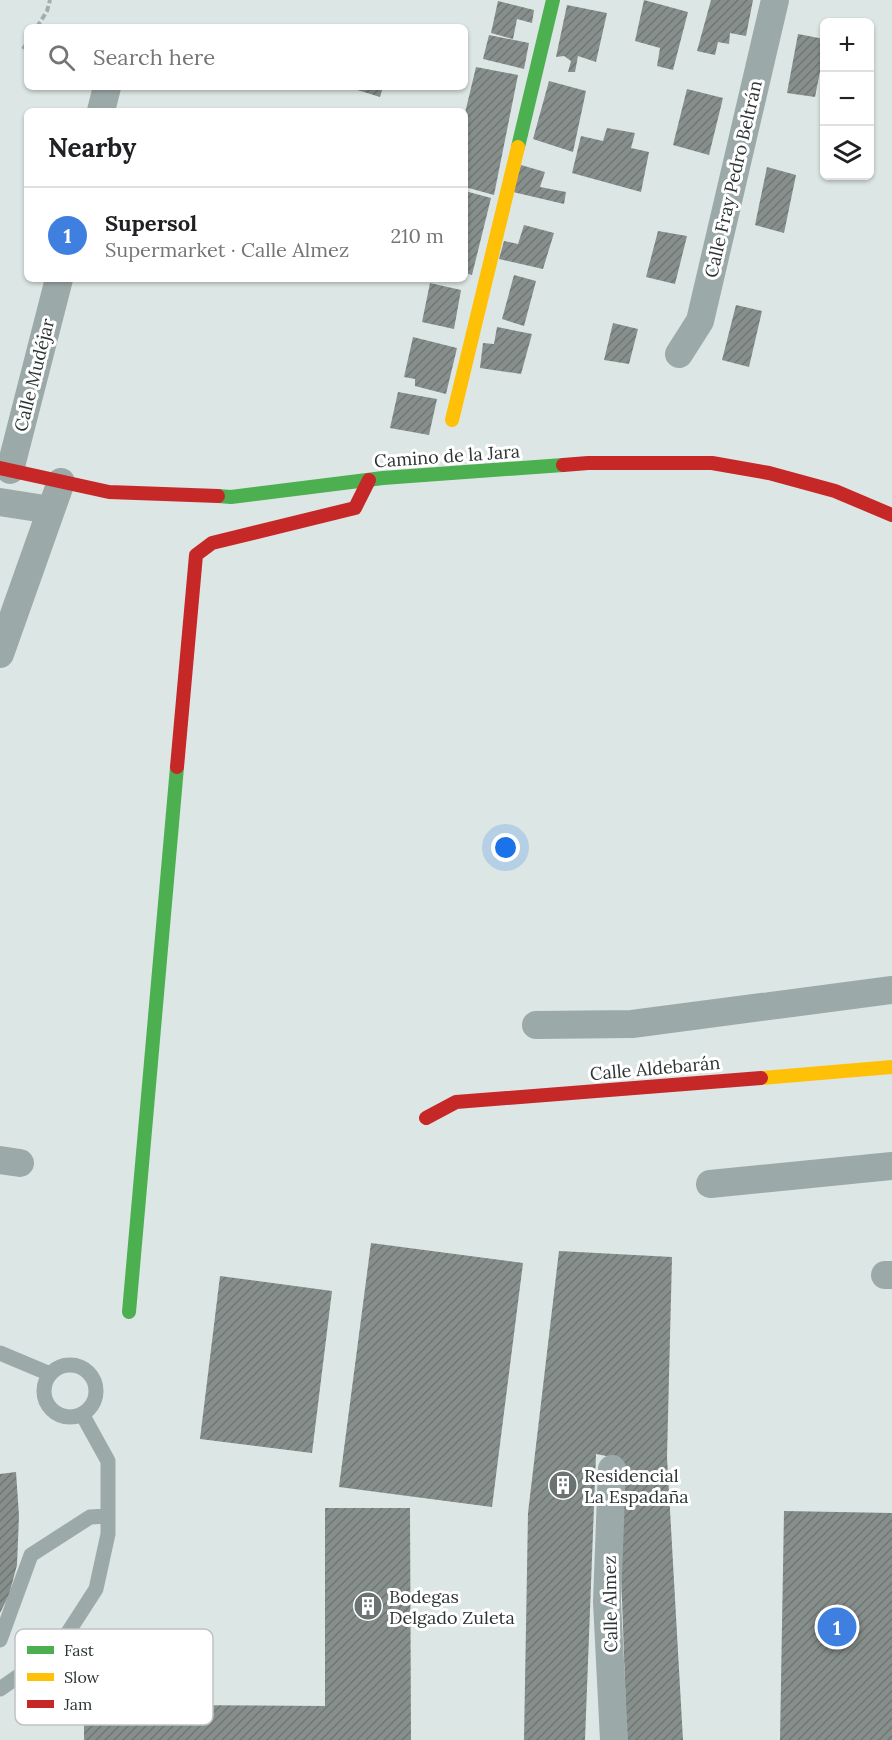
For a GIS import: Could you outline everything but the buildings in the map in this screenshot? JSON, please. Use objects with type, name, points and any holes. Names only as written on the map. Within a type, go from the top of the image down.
[{"type":"street","points":[[452,420],[553,0]]},
{"type":"street","name":"Calle Fray Pedro Beltrán","points":[[679,354],[700,321],[775,0]]},
{"type":"street","points":[[102,108],[106,90]]},
{"type":"street","name":"Calle Mudéjar","points":[[5,469],[57,282]]},
{"type":"street","name":"Camino de la Jara","points":[[5,469],[109,492],[231,498],[369,480],[588,463],[712,463],[769,473],[835,491],[892,515]]},
{"type":"street","points":[[129,1312],[196,555],[212,543],[355,508],[369,480]]},
{"type":"street","points":[[0,654],[61,482]]},
{"type":"street","points":[[0,502],[51,510]]},
{"type":"street","points":[[536,1025],[632,1024],[892,990]]},
{"type":"street","name":"Calle Aldebarán","points":[[426,1118],[456,1102],[892,1067]]},
{"type":"street","points":[[710,1184],[892,1166]]},
{"type":"street","name":"Calle Almez","points":[[612,1469],[607,1602],[614,1740]]},
{"type":"lane","points":[[0,1353],[50,1374]]},
{"type":"lane","points":[[68,1365],[78,1366],[87,1371],[96,1389],[95,1399],[90,1408],[72,1417],[62,1416],[53,1411],[44,1393],[45,1383],[50,1374],[68,1365]]},
{"type":"lane","points":[[70,1629],[96,1588],[108,1534],[108,1461],[82,1414]]},
{"type":"lane","points":[[0,1640],[31,1555],[90,1516],[108,1516]]},
{"type":"lane","points":[[0,1689],[15,1679]]},
{"type":"path","points":[[39,24],[50,0]]},
{"type":"traffic: fast","points":[[518,147],[553,0]]},
{"type":"traffic: fast","points":[[218,496],[231,497],[383,478],[563,465]]},
{"type":"traffic: fast","points":[[129,1312],[177,767]]},
{"type":"traffic: slow","points":[[452,420],[518,147]]},
{"type":"traffic: slow","points":[[761,1078],[892,1067]]},
{"type":"traffic: jam","points":[[563,465],[712,463],[769,473],[835,491],[892,515]]},
{"type":"traffic: jam","points":[[0,468],[109,492],[218,496]]},
{"type":"traffic: jam","points":[[177,767],[196,555],[212,543],[355,508],[369,480]]},
{"type":"traffic: jam","points":[[426,1118],[456,1102],[761,1078]]},
{"type":"place","name":"Residencial La Espadaña","points":[[563,1485]]},
{"type":"place","name":"Bodegas Delgado Zuleta","points":[[368,1606]]},
{"type":"place","name":"Supersol","points":[[837,1627]]}]
